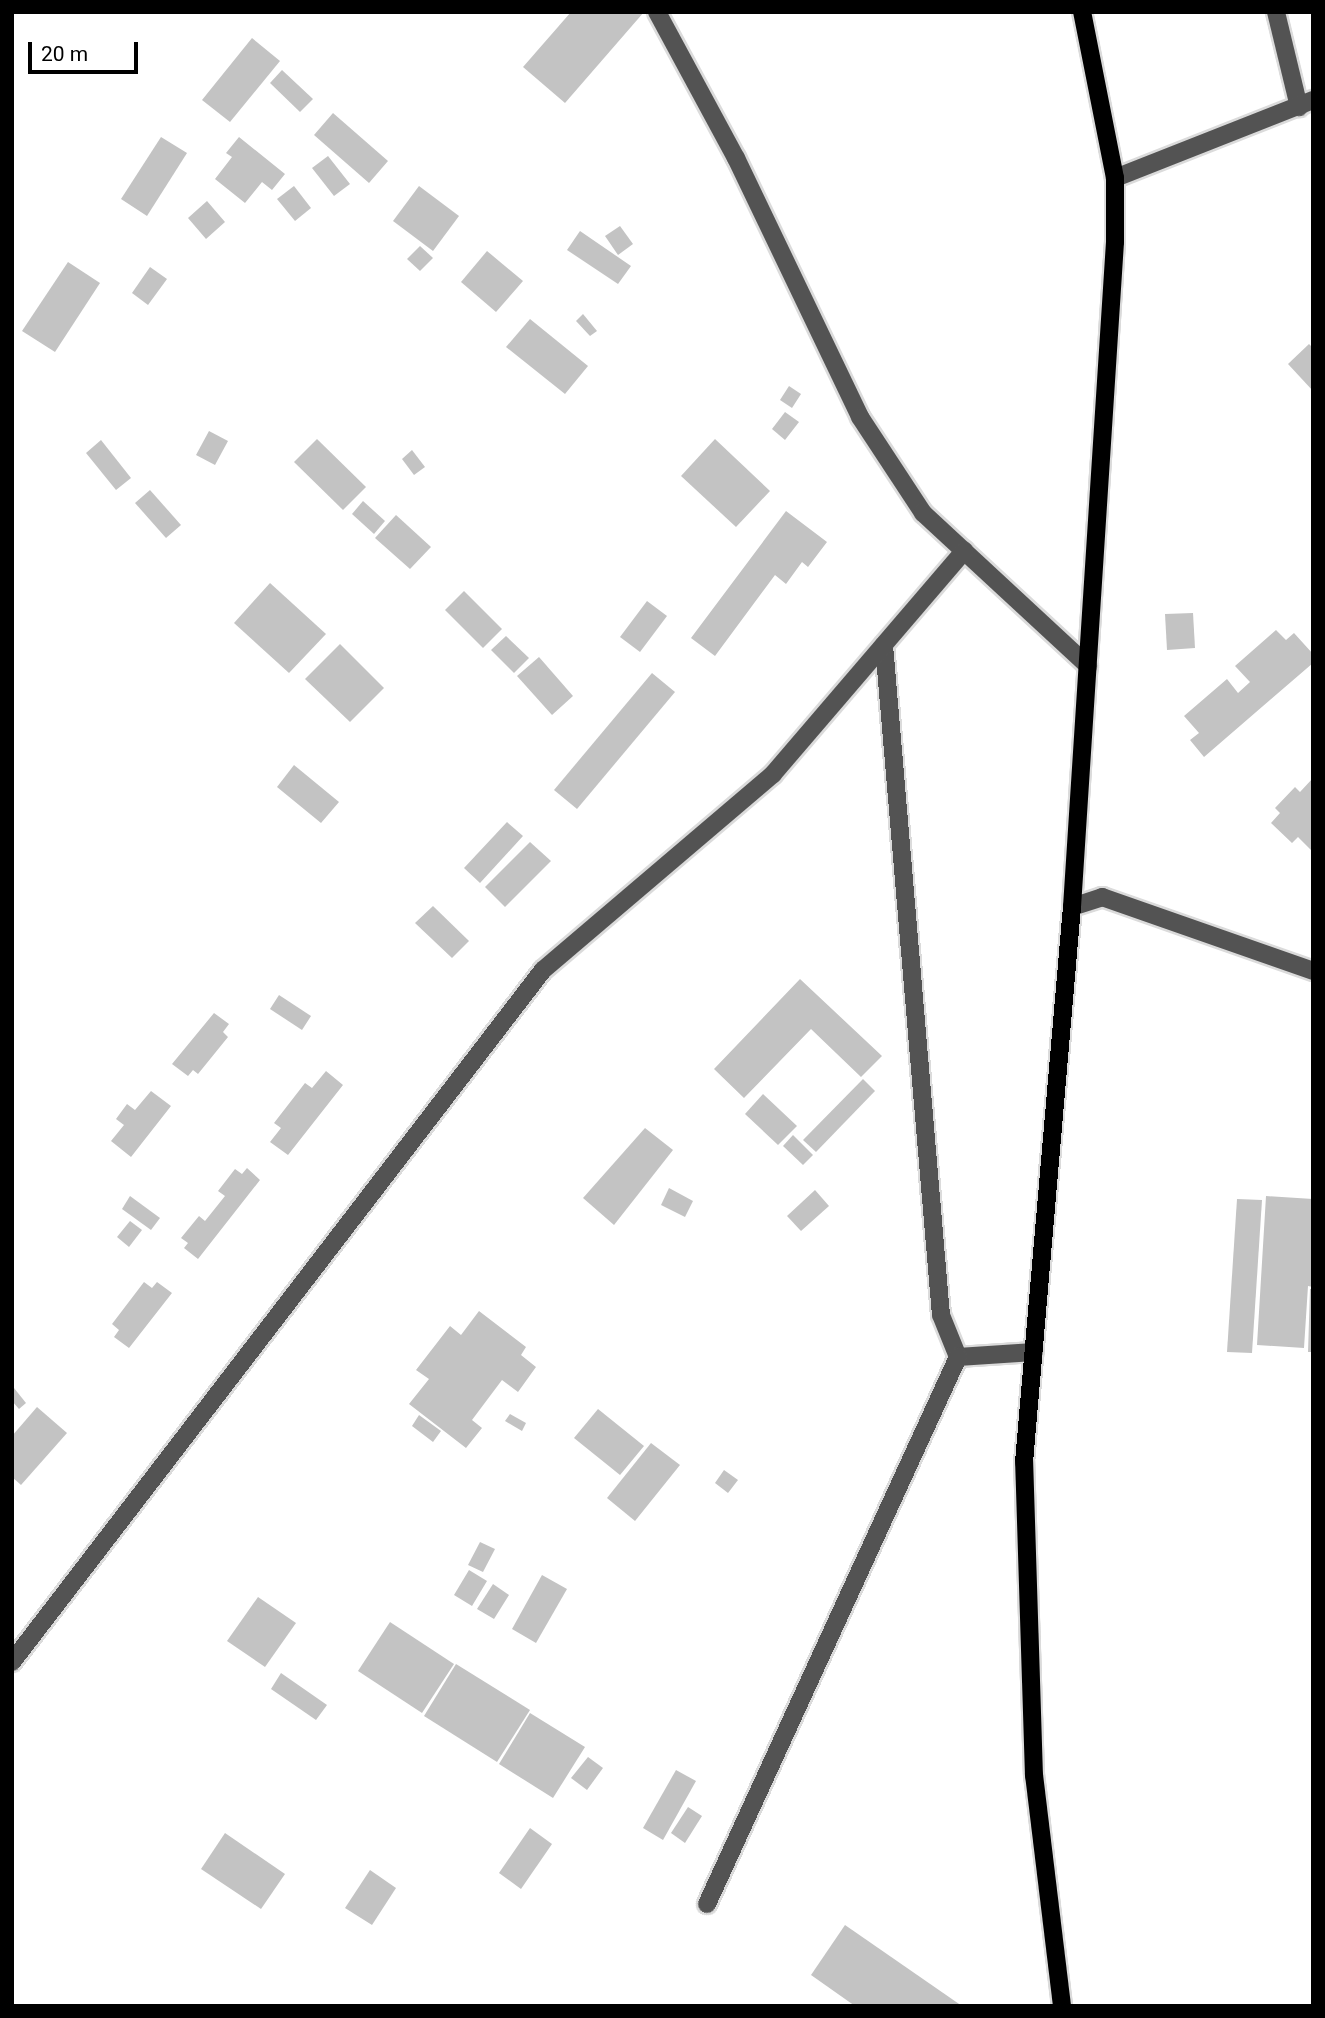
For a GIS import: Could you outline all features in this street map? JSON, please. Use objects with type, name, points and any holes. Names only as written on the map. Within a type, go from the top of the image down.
[{"type":"main road","points":[[1062,2006],[1034,1776],[1024,1462],[1072,907],[1115,178],[1082,12]]},
{"type":"street","points":[[657,12],[736,158],[860,417],[923,513],[1088,666]]},
{"type":"street","points":[[1115,178],[1306,104],[1276,12]]},
{"type":"street","points":[[12,1662],[317,1270],[543,970],[773,774],[964,551]]},
{"type":"street","points":[[707,1904],[958,1357],[942,1315],[884,645]]},
{"type":"street","points":[[1072,907],[1102,897],[1313,971]]},
{"type":"street","points":[[958,1357],[1034,1352]]},
{"type":"building","points":[[571,12],[644,12],[565,103],[523,67]]},
{"type":"building","points":[[252,38],[280,61],[230,122],[202,100]]},
{"type":"building","points":[[282,70],[313,99],[300,112],[270,83]]},
{"type":"building","points":[[333,113],[388,161],[369,183],[314,135]]},
{"type":"building","points":[[161,137],[187,153],[147,216],[121,199]]},
{"type":"building","points":[[239,137],[285,174],[272,190],[262,182],[245,203],[215,179],[232,157],[226,153]]},
{"type":"building","points":[[328,156],[350,184],[334,196],[312,168]]},
{"type":"building","points":[[294,186],[311,208],[295,221],[277,199]]},
{"type":"building","points":[[419,186],[459,216],[433,251],[393,221]]},
{"type":"building","points":[[207,201],[225,222],[206,239],[188,218]]},
{"type":"building","points":[[620,226],[633,244],[618,255],[605,236]]},
{"type":"building","points":[[580,231],[631,266],[618,284],[567,250]]},
{"type":"building","points":[[420,246],[433,258],[420,271],[407,259]]},
{"type":"building","points":[[487,251],[523,281],[496,312],[461,282]]},
{"type":"building","points":[[68,262],[100,283],[55,352],[22,331]]},
{"type":"building","points":[[150,267],[167,279],[148,305],[132,293]]},
{"type":"building","points":[[583,314],[597,331],[590,336],[576,321]]},
{"type":"building","points":[[530,319],[588,366],[565,394],[506,347]]},
{"type":"building","points":[[1309,344],[1313,348],[1313,391],[1288,364]]},
{"type":"building","points":[[789,386],[801,394],[792,408],[780,400]]},
{"type":"building","points":[[785,412],[799,422],[785,440],[772,429]]},
{"type":"building","points":[[209,431],[228,441],[215,465],[196,455]]},
{"type":"building","points":[[317,439],[366,487],[343,510],[294,462]]},
{"type":"building","points":[[715,439],[770,491],[736,527],[681,476]]},
{"type":"building","points":[[101,440],[131,478],[116,490],[86,453]]},
{"type":"building","points":[[412,450],[425,467],[414,475],[402,459]]},
{"type":"building","points":[[150,490],[181,525],[166,538],[135,503]]},
{"type":"building","points":[[363,501],[385,521],[374,534],[352,514]]},
{"type":"building","points":[[786,511],[827,542],[808,567],[802,562],[786,584],[775,575],[715,656],[691,638]]},
{"type":"building","points":[[396,515],[431,547],[410,569],[375,538]]},
{"type":"building","points":[[270,583],[326,634],[289,673],[234,623]]},
{"type":"building","points":[[464,591],[502,629],[483,648],[445,610]]},
{"type":"building","points":[[647,601],[667,616],[640,652],[620,637]]},
{"type":"building","points":[[1193,613],[1195,648],[1167,650],[1165,614]]},
{"type":"building","points":[[1276,630],[1286,640],[1294,633],[1313,654],[1313,663],[1204,757],[1190,740],[1199,733],[1184,716],[1227,679],[1238,693],[1250,682],[1235,666]]},
{"type":"building","points":[[506,636],[529,658],[514,673],[491,650]]},
{"type":"building","points":[[340,644],[384,688],[350,722],[305,679]]},
{"type":"building","points":[[539,657],[573,696],[552,715],[517,676]]},
{"type":"building","points":[[652,673],[675,692],[577,809],[554,790]]},
{"type":"building","points":[[294,765],[339,802],[321,823],[277,787]]},
{"type":"building","points":[[1313,778],[1313,852],[1298,837],[1292,843],[1271,823],[1280,813],[1275,808],[1295,787],[1300,792]]},
{"type":"building","points":[[507,822],[523,836],[480,883],[464,868]]},
{"type":"building","points":[[530,842],[551,861],[505,907],[485,887]]},
{"type":"building","points":[[433,906],[469,941],[452,958],[415,923]]},
{"type":"building","points":[[800,979],[882,1056],[861,1077],[811,1029],[744,1098],[714,1069]]},
{"type":"building","points":[[279,995],[311,1016],[302,1030],[270,1009]]},
{"type":"building","points":[[214,1013],[229,1024],[223,1032],[228,1037],[198,1074],[193,1070],[188,1076],[172,1064]]},
{"type":"building","points":[[326,1071],[343,1085],[288,1155],[270,1142],[281,1128],[274,1123],[305,1083],[312,1088]]},
{"type":"building","points":[[863,1079],[875,1091],[816,1152],[803,1140]]},
{"type":"building","points":[[151,1091],[171,1106],[131,1157],[111,1141],[124,1125],[116,1119],[127,1104],[135,1110]]},
{"type":"building","points":[[763,1094],[797,1126],[778,1145],[745,1114]]},
{"type":"building","points":[[645,1128],[673,1150],[614,1225],[583,1198]]},
{"type":"building","points":[[793,1135],[813,1155],[803,1165],[783,1146]]},
{"type":"building","points":[[247,1168],[260,1180],[198,1259],[184,1248],[188,1243],[181,1238],[199,1216],[205,1221],[225,1196],[218,1191],[235,1169],[242,1174]]},
{"type":"building","points":[[669,1188],[693,1201],[685,1217],[661,1205]]},
{"type":"building","points":[[815,1190],[829,1206],[801,1231],[787,1216]]},
{"type":"building","points":[[130,1196],[160,1218],[151,1230],[122,1209]]},
{"type":"building","points":[[1266,1196],[1313,1199],[1313,1287],[1308,1286],[1304,1348],[1257,1345]]},
{"type":"building","points":[[1237,1199],[1262,1200],[1252,1353],[1227,1352]]},
{"type":"building","points":[[130,1221],[142,1230],[129,1247],[117,1237]]},
{"type":"building","points":[[144,1282],[152,1288],[157,1282],[172,1293],[129,1348],[114,1337],[119,1330],[112,1324]]},
{"type":"building","points":[[1310,1289],[1313,1289],[1313,1352],[1308,1352]]},
{"type":"building","points":[[479,1311],[526,1347],[521,1355],[536,1367],[518,1392],[502,1380],[472,1420],[482,1428],[466,1448],[409,1404],[429,1379],[416,1370],[450,1326],[461,1335]]},
{"type":"building","points":[[14,1388],[26,1403],[19,1409],[12,1401]]},
{"type":"building","points":[[37,1407],[67,1433],[21,1485],[12,1477],[12,1436]]},
{"type":"building","points":[[598,1409],[644,1446],[620,1475],[574,1438]]},
{"type":"building","points":[[510,1414],[526,1423],[522,1431],[505,1421]]},
{"type":"building","points":[[419,1415],[441,1431],[433,1442],[412,1426]]},
{"type":"building","points":[[651,1443],[680,1465],[635,1521],[607,1498]]},
{"type":"building","points":[[724,1470],[738,1480],[728,1493],[715,1483]]},
{"type":"building","points":[[480,1542],[495,1549],[483,1572],[468,1565]]},
{"type":"building","points":[[469,1570],[487,1581],[472,1606],[454,1595]]},
{"type":"building","points":[[542,1575],[567,1589],[536,1643],[512,1629]]},
{"type":"building","points":[[493,1584],[509,1595],[494,1619],[477,1609]]},
{"type":"building","points":[[258,1597],[296,1623],[265,1667],[227,1641]]},
{"type":"building","points":[[390,1622],[454,1664],[422,1713],[358,1671]]},
{"type":"building","points":[[456,1664],[530,1710],[497,1762],[424,1716]]},
{"type":"building","points":[[281,1673],[327,1705],[316,1720],[271,1689]]},
{"type":"building","points":[[530,1713],[585,1747],[553,1798],[499,1764]]},
{"type":"building","points":[[588,1757],[603,1768],[587,1790],[571,1778]]},
{"type":"building","points":[[676,1770],[696,1781],[663,1840],[643,1828]]},
{"type":"building","points":[[688,1807],[702,1816],[685,1843],[671,1833]]},
{"type":"building","points":[[530,1828],[552,1844],[521,1889],[499,1873]]},
{"type":"building","points":[[225,1833],[285,1874],[261,1909],[201,1869]]},
{"type":"building","points":[[370,1870],[396,1888],[372,1925],[345,1908]]},
{"type":"building","points":[[845,1925],[962,2006],[855,2006],[811,1975]]}]
